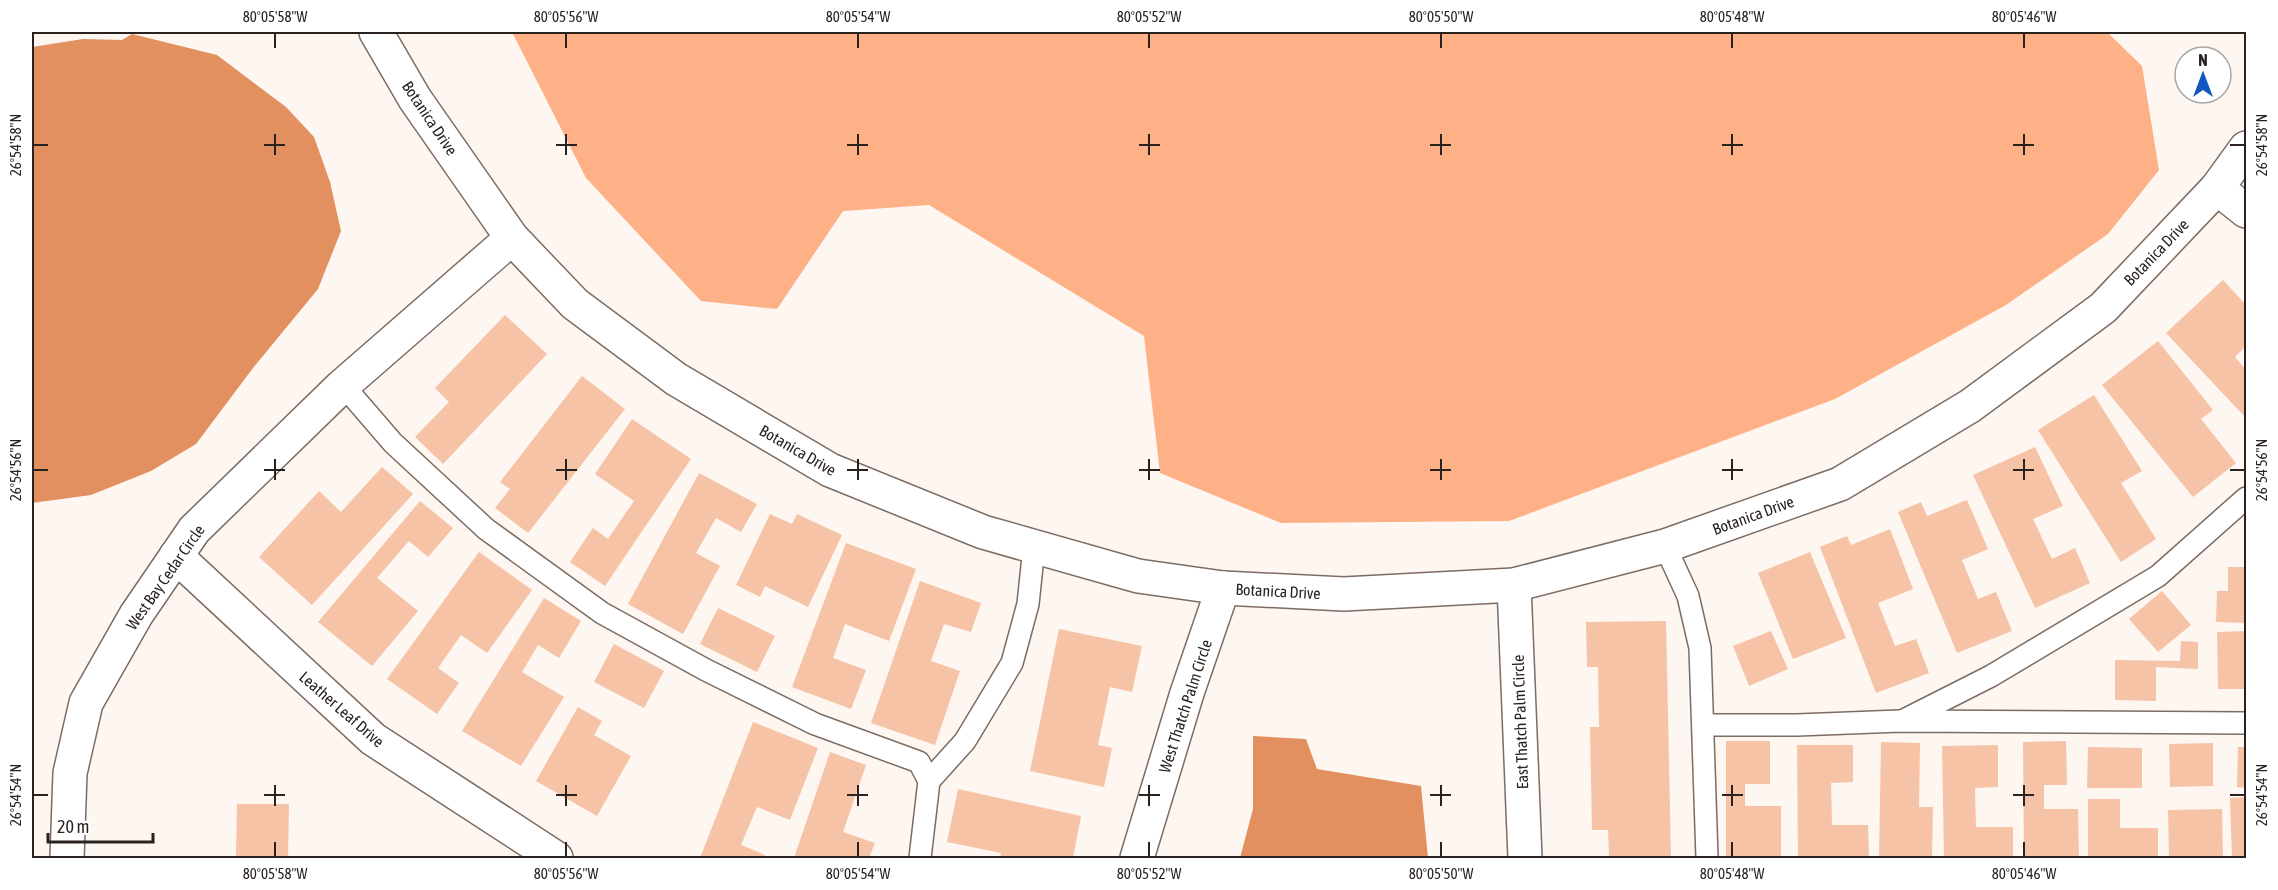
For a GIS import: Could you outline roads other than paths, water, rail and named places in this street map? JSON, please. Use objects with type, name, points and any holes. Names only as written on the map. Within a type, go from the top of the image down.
[{"type":"street","name":"Botanica Drive","points":[[376,32],[415,99],[512,238],[575,304],[667,372],[830,470],[983,532],[1138,576],[1223,588],[1344,594],[1514,585],[1665,546],[1840,484],[1970,406],[2103,308],[2217,188],[2247,148]]},
{"type":"street","points":[[2217,188],[2247,211]]},
{"type":"street","name":"West Bay Cedar Circle","points":[[67,858],[70,773],[86,703],[135,615],[194,530],[343,385],[512,238]]},
{"type":"street","name":"Leather Leaf Drive","points":[[176,556],[373,740],[556,858]]},
{"type":"street","name":"East Thatch Palm Circle","points":[[1514,585],[1525,858]]},
{"type":"street","name":"West Thatch Palm Circle","points":[[1137,858],[1187,693],[1223,588]]},
{"type":"lane","points":[[343,385],[393,443],[486,529],[602,613],[706,670],[815,724],[919,762],[929,781],[920,858]]},
{"type":"lane","points":[[1900,721],[1991,676],[2158,576],[2247,498]]},
{"type":"lane","points":[[1665,546],[1689,596],[1700,648],[1707,858]]},
{"type":"lane","points":[[929,781],[965,741],[1012,663],[1029,604],[1034,547]]},
{"type":"lane","points":[[1703,725],[1797,725],[1900,721],[2247,723]]}]
